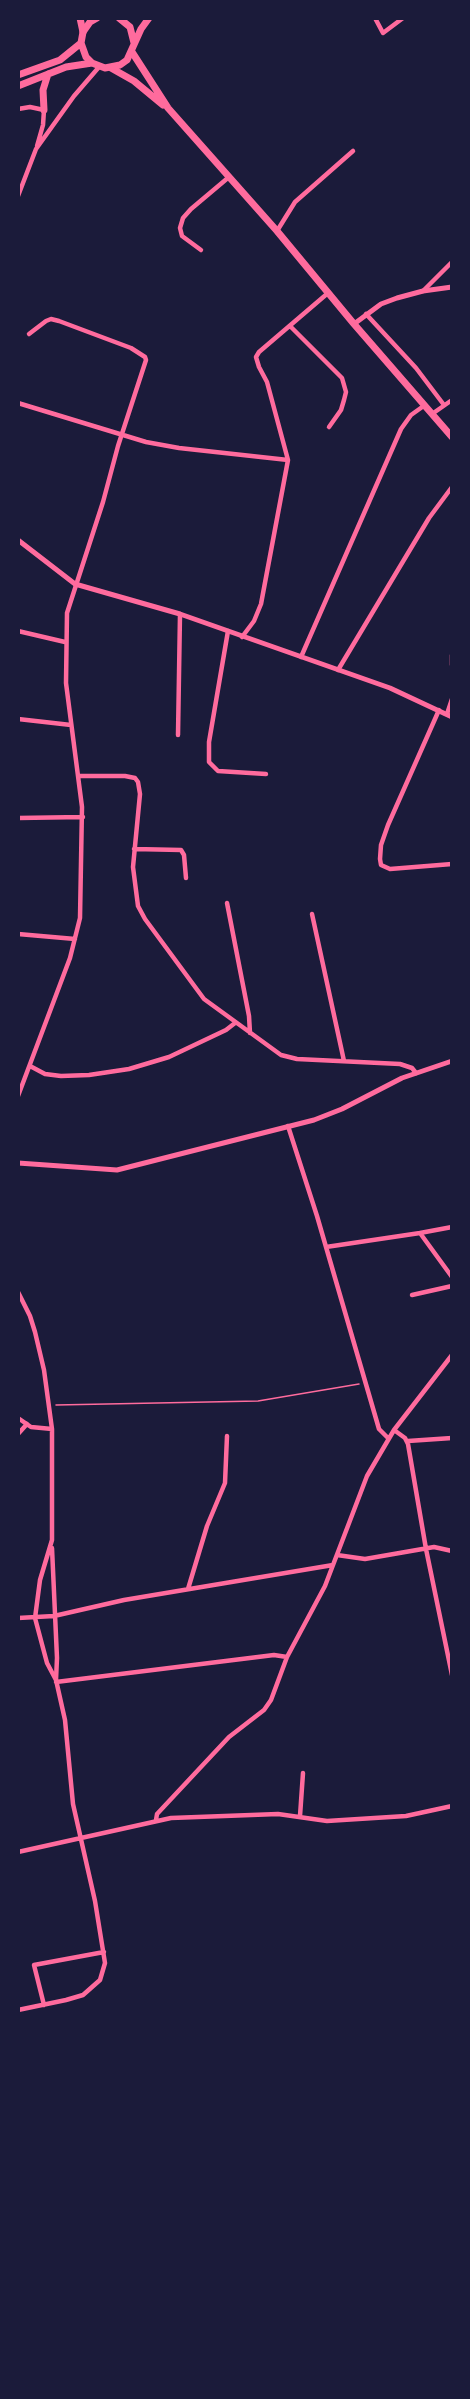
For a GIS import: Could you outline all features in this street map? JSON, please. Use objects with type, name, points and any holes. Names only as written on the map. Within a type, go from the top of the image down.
[{"type":"main road","points":[[80,18],[83,32],[81,43],[86,57],[95,65]]},
{"type":"main road","points":[[83,32],[90,22],[97,18]]},
{"type":"main road","points":[[119,18],[130,27],[134,43]]},
{"type":"main road","points":[[111,68],[120,65],[132,52],[134,43],[149,18]]},
{"type":"main road","points":[[18,75],[60,60],[81,43]]},
{"type":"main road","points":[[132,52],[168,108],[277,231],[452,437]]},
{"type":"main road","points":[[18,86],[66,67],[95,65],[111,68],[134,81],[168,108]]},
{"type":"main road","points":[[44,110],[43,90],[48,74]]},
{"type":"street","points":[[375,18],[383,33],[403,18]]},
{"type":"street","points":[[36,149],[95,65]]},
{"type":"street","points":[[18,109],[30,107],[44,110],[43,125],[36,149],[18,196]]},
{"type":"street","points":[[277,231],[297,199],[353,151]]},
{"type":"street","points":[[201,250],[182,236],[180,228],[183,218],[229,177]]},
{"type":"street","points":[[423,291],[452,262]]},
{"type":"street","points":[[354,324],[366,314],[397,298],[423,291],[452,288]]},
{"type":"street","points":[[242,637],[260,608],[288,460],[267,382],[256,357],[328,293]]},
{"type":"street","points":[[366,314],[449,403],[432,414]]},
{"type":"street","points":[[18,1096],[75,939],[81,898],[83,817],[70,725],[65,642],[66,613],[146,364],[145,357],[131,348],[51,319],[29,334]]},
{"type":"street","points":[[290,326],[342,378],[344,400],[341,410],[329,426]]},
{"type":"street","points":[[18,403],[146,442],[179,448],[288,460]]},
{"type":"street","points":[[301,657],[401,429],[411,415],[425,405]]},
{"type":"street","points":[[338,670],[437,505],[452,487]]},
{"type":"street","points":[[18,540],[75,584],[180,614],[390,688],[449,715],[452,699]]},
{"type":"street","points":[[178,735],[180,614]]},
{"type":"street","points":[[18,631],[65,642]]},
{"type":"street","points":[[228,632],[209,742],[209,762],[213,769],[221,772],[266,774]]},
{"type":"street","points":[[452,655],[452,665]]},
{"type":"street","points":[[439,710],[388,825],[381,845],[380,859],[381,865],[390,869],[452,864]]},
{"type":"street","points":[[18,719],[70,725]]},
{"type":"street","points":[[78,776],[125,776],[137,780],[140,794],[134,849],[135,892],[142,913],[200,996],[278,1053],[288,1057],[400,1064],[412,1068],[416,1073]]},
{"type":"street","points":[[18,818],[83,817]]},
{"type":"street","points":[[134,849],[181,850],[184,855],[186,878]]},
{"type":"street","points":[[228,903],[249,1016],[250,1033]]},
{"type":"street","points":[[312,914],[344,1060]]},
{"type":"street","points":[[18,934],[75,939]]},
{"type":"street","points":[[30,1066],[45,1074],[61,1076],[89,1075],[129,1069],[170,1057],[236,1023]]},
{"type":"street","points":[[18,1163],[117,1170],[288,1126],[342,1109],[416,1073],[452,1061]]},
{"type":"street","points":[[288,1126],[379,1429],[388,1438]]},
{"type":"street","points":[[326,1247],[452,1227]]},
{"type":"street","points":[[420,1233],[452,1277]]},
{"type":"street","points":[[412,1295],[452,1286]]},
{"type":"street","points":[[18,1293],[29,1313],[35,1332],[50,1406],[56,1681]]},
{"type":"street","points":[[156,1820],[157,1814],[229,1737],[264,1710],[276,1689],[287,1657],[320,1598],[363,1483],[388,1438],[452,1354]]},
{"type":"street","points":[[18,1418],[35,1428],[52,1429]]},
{"type":"street","points":[[18,1434],[27,1424]]},
{"type":"street","points":[[394,1430],[408,1441],[452,1438]]},
{"type":"street","points":[[188,1589],[207,1526],[225,1483],[227,1436]]},
{"type":"street","points":[[408,1441],[426,1549],[452,1675]]},
{"type":"street","points":[[18,2010],[82,1995],[95,1986],[103,1974],[104,1952],[72,1797],[65,1720],[56,1681],[47,1663],[34,1618],[40,1580],[52,1540]]},
{"type":"street","points":[[337,1555],[365,1559],[438,1547],[452,1551]]},
{"type":"street","points":[[18,1618],[54,1616],[188,1589],[333,1566]]},
{"type":"street","points":[[446,1641],[452,1642]]},
{"type":"street","points":[[56,1681],[274,1655],[287,1657]]},
{"type":"street","points":[[300,1816],[303,1773]]},
{"type":"street","points":[[18,1852],[171,1818],[263,1814],[332,1821],[406,1816],[452,1806]]},
{"type":"street","points":[[44,2005],[34,1965],[104,1952]]},
{"type":"path","points":[[50,1406],[258,1401],[366,1383]]}]
